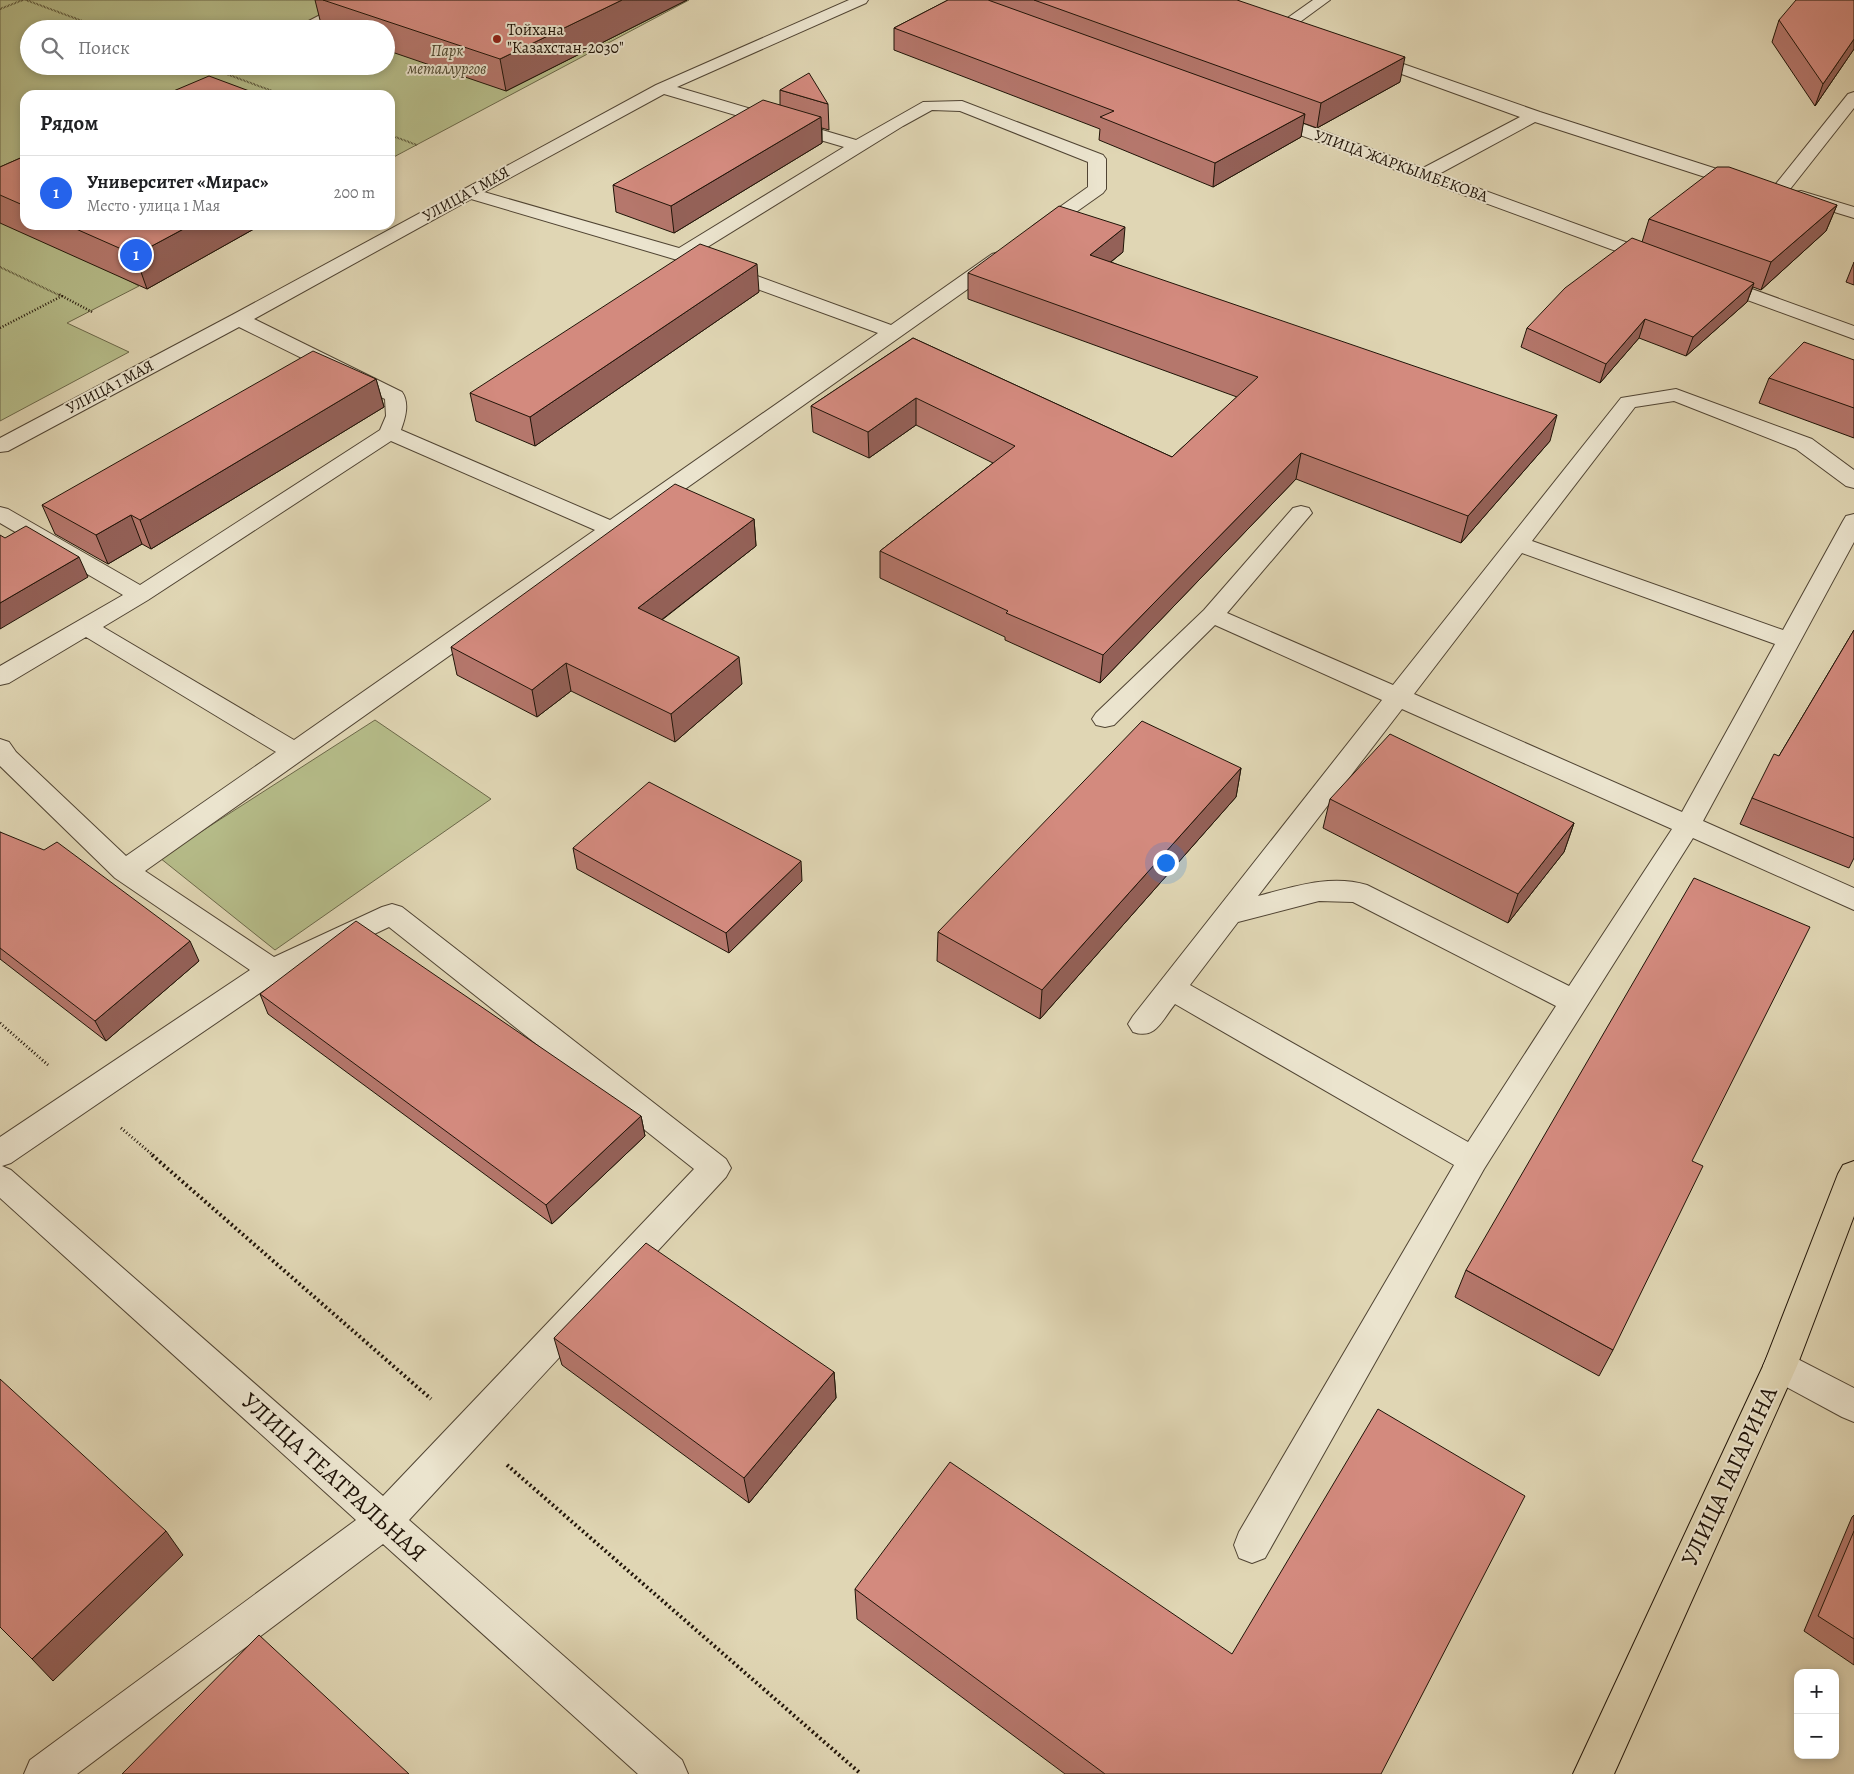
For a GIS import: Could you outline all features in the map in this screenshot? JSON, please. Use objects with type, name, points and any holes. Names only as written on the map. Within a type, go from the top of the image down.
[{"type":"main road","name":"УЛИЦА ГАГАРИНА","points":[[1593,1774],[1780,1366],[1854,1174]]},
{"type":"street","points":[[321,20],[360,0]]},
{"type":"street","name":"УЛИЦА 1 МАЯ","points":[[0,446],[239,319],[662,88],[861,0]]},
{"type":"street","points":[[1284,27],[1322,0]]},
{"type":"street","points":[[1265,21],[1302,34]]},
{"type":"street","points":[[1358,53],[1534,116],[1762,190],[1781,189],[1854,213]]},
{"type":"street","points":[[662,88],[858,146]]},
{"type":"street","points":[[1781,189],[1854,97]]},
{"type":"street","points":[[125,871],[1097,189],[1097,159],[962,106],[929,105],[681,254]]},
{"type":"street","name":"УЛИЦА ЖАРКЫМБЕКОВА","points":[[1256,113],[1667,264]]},
{"type":"street","points":[[1425,174],[1534,116]]},
{"type":"street","points":[[468,193],[681,254],[893,332]]},
{"type":"street","points":[[1705,278],[1854,333]]},
{"type":"street","points":[[0,677],[140,595],[389,433],[396,416],[395,396],[239,319]]},
{"type":"street","points":[[1144,1024],[1628,402],[1676,395],[1804,444],[1854,481]]},
{"type":"street","points":[[389,433],[612,529]]},
{"type":"street","points":[[1105,719],[1212,616],[1301,513]]},
{"type":"street","points":[[0,514],[140,595]]},
{"type":"street","points":[[1252,1545],[1473,1160],[1688,825],[1854,522]]},
{"type":"street","points":[[1518,544],[1790,641]]},
{"type":"street","points":[[1212,616],[1854,900]]},
{"type":"street","points":[[86,627],[295,752]]},
{"type":"street","points":[[0,748],[7,758],[80,830],[125,871],[272,970]]},
{"type":"street","points":[[1229,914],[1319,891],[1357,892],[1574,1002]]},
{"type":"street","points":[[0,1154],[272,970],[392,914],[715,1168],[384,1521],[44,1774]]},
{"type":"street","points":[[1171,988],[1473,1160]]},
{"type":"street","name":"УЛИЦА ТЕАТРАЛЬНАЯ","points":[[0,1179],[668,1774]]},
{"type":"street","points":[[1780,1366],[1854,1406]]},
{"type":"path","points":[[0,8],[25,0],[79,20]]},
{"type":"path","points":[[229,75],[270,90]]},
{"type":"path","points":[[395,137],[417,145]]},
{"type":"path","points":[[0,267],[92,312]]},
{"type":"path","points":[[0,328],[62,296]]},
{"type":"green space","name":"Парк металлургов","points":[[0,0],[689,0],[395,156],[395,90],[20,90],[20,230],[34,230],[139,286],[67,323],[129,352],[0,421]]},
{"type":"green space","points":[[375,720],[491,799],[275,950],[160,858]]},
{"type":"building","points":[[323,0],[622,0],[500,59],[395,24],[395,20],[383,20]]},
{"type":"building","points":[[948,0],[988,0],[1305,114],[1215,163],[1100,117],[1114,111],[894,28]]},
{"type":"building","points":[[1034,0],[1237,0],[1405,57],[1321,103]]},
{"type":"building","points":[[1796,0],[1854,0],[1854,39],[1823,84],[1779,20]]},
{"type":"building","points":[[809,73],[828,104],[780,90]]},
{"type":"building","points":[[209,76],[247,90],[176,90]]},
{"type":"building","points":[[763,100],[821,117],[671,206],[613,185]]},
{"type":"building","points":[[20,158],[20,204],[0,195],[0,167]]},
{"type":"building","points":[[1717,167],[1729,167],[1837,205],[1771,262],[1649,219]]},
{"type":"building","points":[[1059,206],[1125,227],[1090,255],[1557,415],[1468,516],[1301,453],[1103,655],[1006,613],[1008,611],[880,551],[1015,446],[916,398],[868,432],[811,406],[913,338],[1172,457],[1258,377],[968,273]]},
{"type":"building","points":[[78,230],[182,230],[135,255]]},
{"type":"building","points":[[1632,238],[1754,283],[1693,337],[1645,319],[1606,364],[1527,328],[1565,288]]},
{"type":"building","points":[[700,244],[757,264],[530,417],[470,393]]},
{"type":"building","points":[[1804,342],[1854,360],[1854,408],[1769,378]]},
{"type":"building","points":[[313,351],[376,379],[140,520],[131,515],[96,535],[42,505]]},
{"type":"building","points":[[675,484],[754,519],[638,608],[739,657],[671,714],[566,663],[532,690],[451,647]]},
{"type":"building","points":[[26,526],[79,557],[0,603],[0,535],[5,538]]},
{"type":"building","points":[[1854,630],[1854,838],[1752,798],[1774,754],[1779,756]]},
{"type":"building","points":[[1142,721],[1241,768],[1042,990],[938,932]]},
{"type":"building","points":[[1390,734],[1574,823],[1518,894],[1330,799]]},
{"type":"building","points":[[649,782],[801,861],[726,933],[573,848]]},
{"type":"building","points":[[0,832],[44,850],[57,842],[190,941],[95,1021],[0,948]]},
{"type":"building","points":[[1694,878],[1810,927],[1692,1161],[1703,1166],[1613,1350],[1466,1270]]},
{"type":"building","points":[[356,921],[641,1116],[546,1205],[260,994]]},
{"type":"building","points":[[646,1243],[834,1372],[744,1478],[554,1338]]},
{"type":"building","points":[[0,1379],[166,1531],[32,1659],[0,1627]]},
{"type":"building","points":[[1378,1409],[1525,1496],[1381,1774],[1105,1774],[855,1589],[950,1462],[1232,1654]]},
{"type":"building","points":[[1854,1531],[1854,1639],[1818,1616]]},
{"type":"building","points":[[259,1635],[409,1774],[122,1774]]},
{"type":"place","name":"Тойхана \"Казахстан-2030\"","points":[[497,39]]},
{"type":"place","name":"Университет «Мирас»","points":[[136,255]]}]
